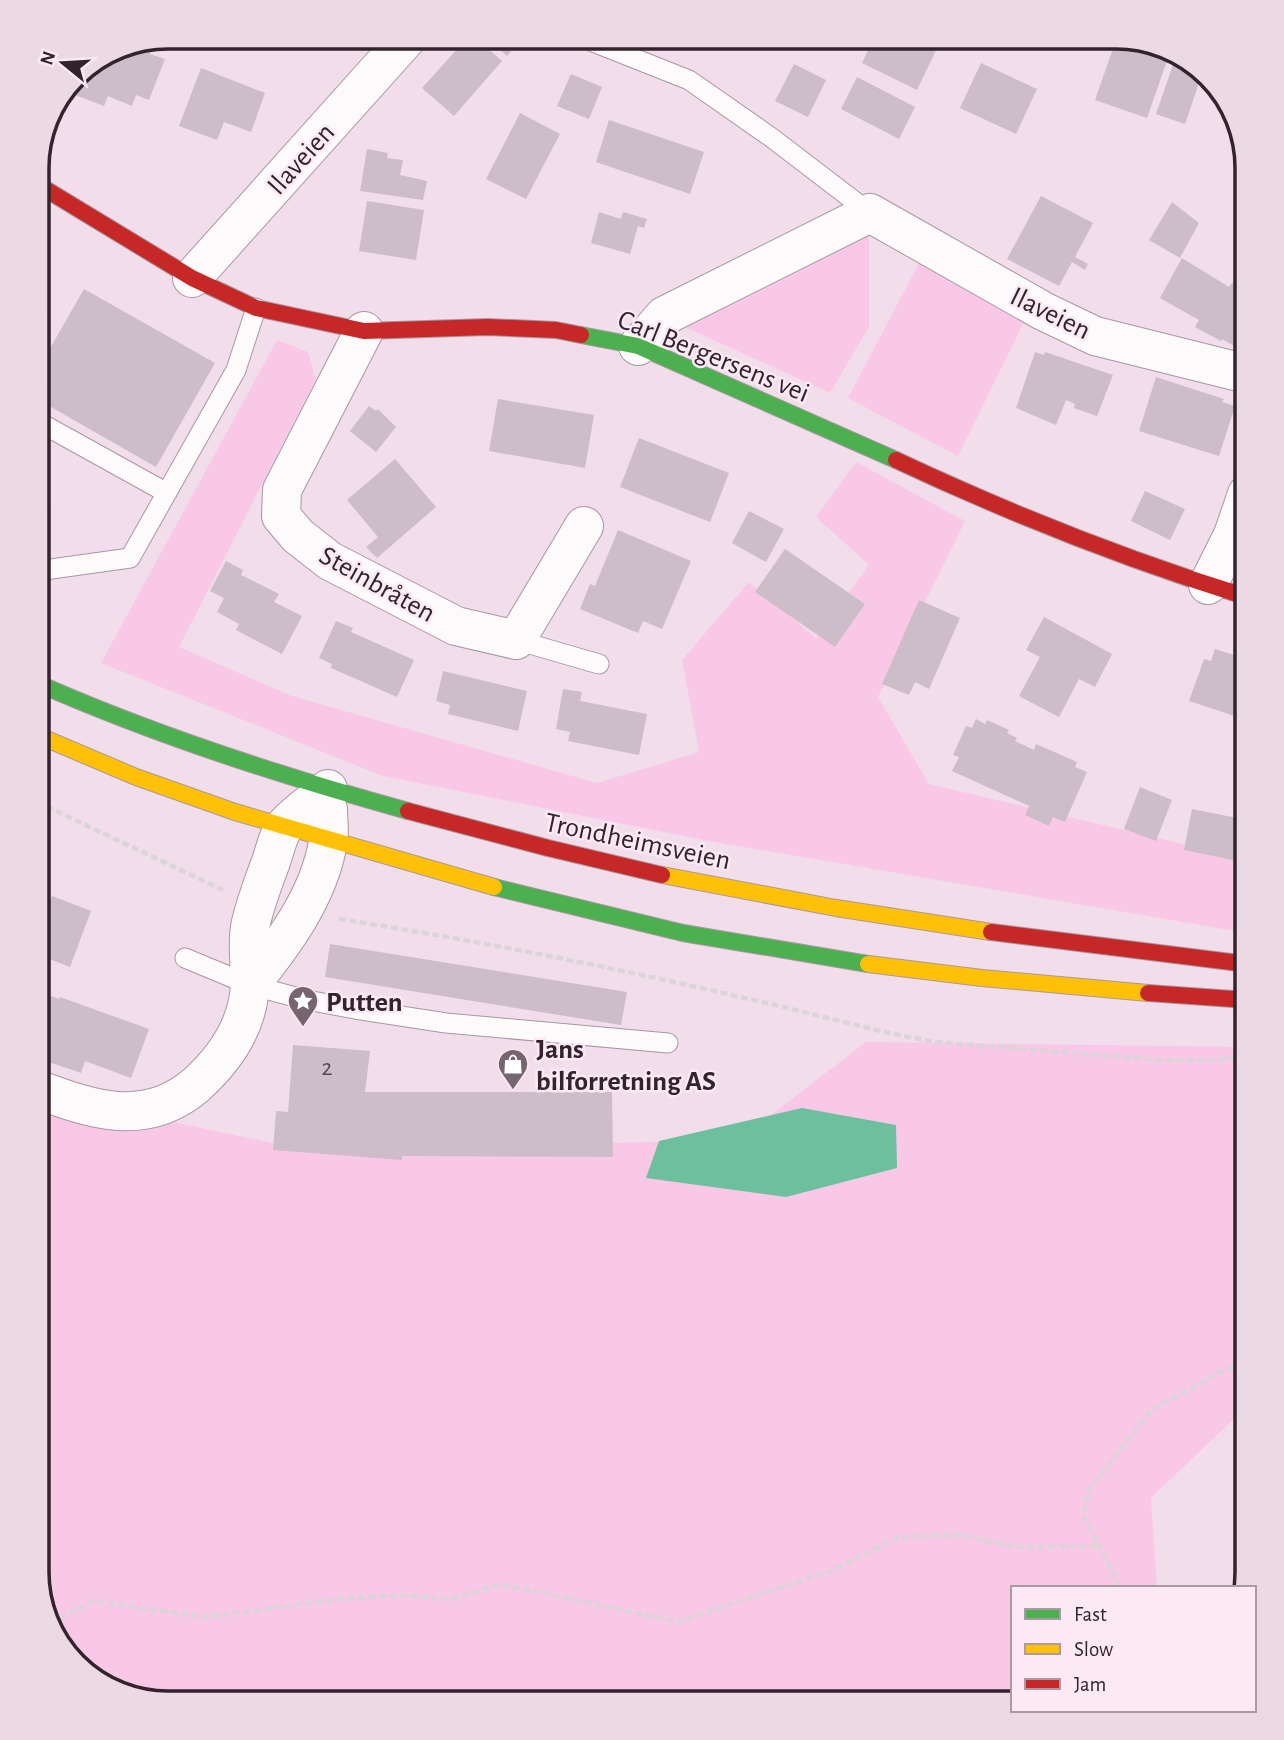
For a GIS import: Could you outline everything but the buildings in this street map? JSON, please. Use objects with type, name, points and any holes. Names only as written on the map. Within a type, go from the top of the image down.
[{"type":"main road","name":"Carl Bergersens vei","points":[[49,191],[192,278],[256,308],[364,331],[488,327],[556,330],[638,346],[830,429],[990,503],[1235,593]]},
{"type":"main road","name":"Trondheimsveien","points":[[49,688],[185,743],[328,789],[593,860],[729,888],[996,933],[1235,963]]},
{"type":"main road","points":[[49,740],[168,790],[283,828],[514,894],[648,926],[723,940],[987,978],[1235,999]]},
{"type":"street","name":"Ilaveien","points":[[192,278],[397,49]]},
{"type":"street","name":"Ilaveien","points":[[870,213],[1043,312],[1095,335],[1235,371]]},
{"type":"street","points":[[638,346],[664,316],[870,213]]},
{"type":"street","name":"Steinbråten","points":[[364,331],[282,490],[281,516],[298,536],[330,561],[456,626],[516,640]]},
{"type":"street","points":[[516,640],[584,526]]},
{"type":"street","points":[[1208,585],[1235,529]]},
{"type":"street","points":[[49,1093],[87,1106],[138,1112],[167,1105],[182,1097],[209,1073],[228,1050],[243,1025],[250,985],[250,929],[256,903],[283,828],[328,789]]},
{"type":"street","points":[[250,985],[285,942],[318,879],[328,841],[328,789]]},
{"type":"lane","name":"Ilaveien","points":[[611,49],[689,80],[772,138],[870,213]]},
{"type":"lane","points":[[49,569],[130,558],[236,370],[256,308]]},
{"type":"lane","points":[[49,428],[167,493]]},
{"type":"lane","points":[[516,640],[599,664]]},
{"type":"lane","points":[[186,958],[250,985],[307,1000],[446,1023],[668,1043]]},
{"type":"path","points":[[49,808],[231,894]]},
{"type":"path","points":[[330,918],[529,951],[936,1042],[1161,1060],[1235,1058]]},
{"type":"path","points":[[1118,1586],[1084,1516],[1088,1491],[1151,1410],[1235,1366]]},
{"type":"path","points":[[58,1618],[93,1601],[205,1617],[339,1599],[402,1595],[452,1598],[501,1584],[677,1622],[833,1570],[899,1536],[960,1535],[1015,1547],[1097,1546]]},
{"type":"shaded area","points":[[869,233],[869,327],[830,393],[676,323]]},
{"type":"shaded area","points":[[919,263],[1025,320],[958,456],[848,398]]},
{"type":"shaded area","points":[[277,340],[308,352],[316,379],[179,647],[292,696],[597,783],[699,752],[682,660],[749,582],[816,638],[869,565],[816,517],[856,462],[965,521],[878,697],[929,784],[1235,856],[1235,931],[709,841],[383,776],[101,663]]},
{"type":"shaded area","points":[[866,1042],[1235,1047],[1235,1418],[1151,1498],[1157,1586],[1011,1586],[1011,1691],[168,1691],[122,1682],[89,1662],[78,1651],[58,1618],[49,1572],[49,1094],[306,1150],[738,1140]]},
{"type":"shaded area","points":[[802,1108],[896,1125],[897,1168],[786,1197],[646,1178],[659,1141]]},
{"type":"traffic: fast","points":[[581,335],[638,346],[896,460]]},
{"type":"traffic: fast","points":[[49,688],[220,754],[408,811]]},
{"type":"traffic: fast","points":[[494,887],[683,933],[868,964]]},
{"type":"traffic: slow","points":[[49,740],[136,777],[235,812],[494,887]]},
{"type":"traffic: slow","points":[[662,875],[836,908],[991,932]]},
{"type":"traffic: slow","points":[[868,964],[982,978],[1148,993]]},
{"type":"traffic: jam","points":[[49,191],[192,278],[256,308],[364,331],[488,327],[556,330],[581,335]]},
{"type":"traffic: jam","points":[[896,460],[1069,535],[1235,593]]},
{"type":"traffic: jam","points":[[408,811],[662,875]]},
{"type":"traffic: jam","points":[[991,932],[1235,962]]},
{"type":"traffic: jam","points":[[1148,993],[1235,999]]},
{"type":"place","name":"Putten","points":[[303,1028]]},
{"type":"place","name":"Jans bilforretning AS","points":[[513,1091]]}]
